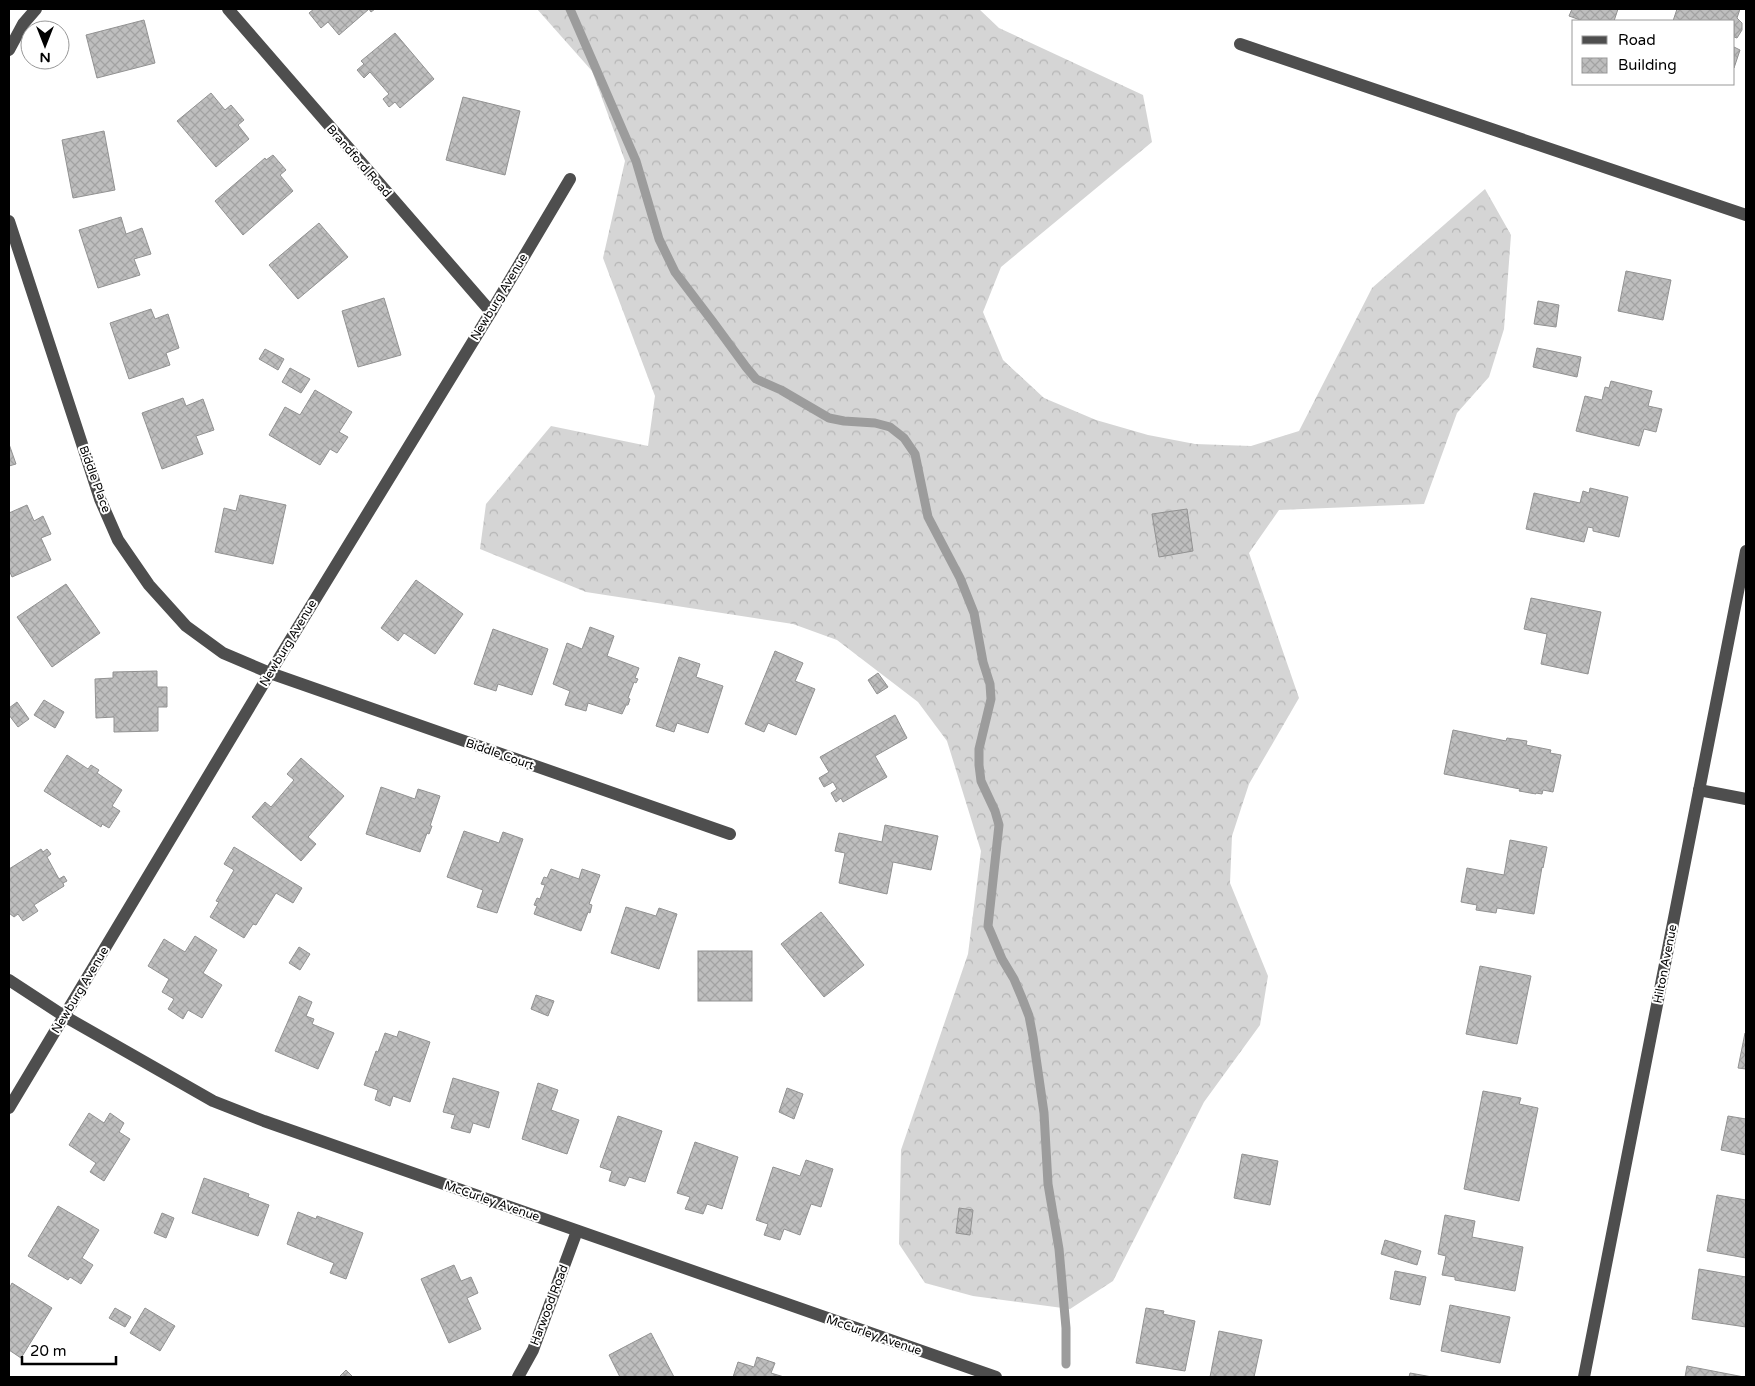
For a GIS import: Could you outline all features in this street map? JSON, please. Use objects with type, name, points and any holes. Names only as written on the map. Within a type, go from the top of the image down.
[{"type":"street","points":[[9,50],[23,24],[36,9]]},
{"type":"street","name":"Brandford Road","points":[[228,9],[490,312]]},
{"type":"street","points":[[1240,44],[1746,215]]},
{"type":"street","name":"Newburg Avenue","points":[[9,1108],[570,179]]},
{"type":"street","name":"Biddle Place","points":[[9,221],[100,499],[118,540],[148,585],[186,626],[223,653],[270,674]]},
{"type":"street","name":"Hilton Avenue","points":[[1584,1377],[1746,551]]},
{"type":"street","name":"Biddle Court","points":[[270,674],[730,834]]},
{"type":"street","points":[[1699,790],[1746,799]]},
{"type":"street","name":"McCurley Avenue","points":[[9,980],[64,1016],[213,1102],[996,1377]]},
{"type":"street","name":"Harwood Road","points":[[518,1377],[533,1350],[577,1231]]},
{"type":"green space","points":[[537,9],[979,9],[999,28],[1143,95],[1152,142],[1001,267],[983,312],[1003,360],[1044,398],[1096,420],[1148,435],[1195,444],[1251,446],[1299,431],[1372,288],[1485,189],[1511,235],[1504,329],[1489,377],[1457,413],[1424,504],[1279,510],[1249,553],[1299,698],[1249,784],[1232,836],[1230,883],[1268,976],[1260,1025],[1204,1102],[1113,1281],[1070,1309],[973,1296],[925,1283],[899,1244],[901,1150],[968,954],[981,851],[947,741],[918,702],[837,640],[793,624],[586,592],[480,549],[486,504],[551,426],[648,446],[655,396],[603,258],[625,161],[592,71]]},
{"type":"building","points":[[314,9],[369,9],[339,35],[328,22],[321,28],[309,13]]},
{"type":"building","points":[[1572,9],[1618,9],[1614,20],[1580,20],[1569,16]]},
{"type":"building","points":[[1677,9],[1740,9],[1737,18],[1742,23],[1742,30],[1737,38],[1735,37],[1735,20],[1673,20]]},
{"type":"building","points":[[144,20],[155,63],[97,78],[86,35]]},
{"type":"building","points":[[395,33],[434,79],[400,108],[395,102],[389,107],[383,99],[389,94],[370,72],[364,78],[357,70],[364,64],[361,61]]},
{"type":"building","points":[[1735,48],[1740,50],[1735,65]]},
{"type":"building","points":[[211,93],[225,110],[231,105],[244,120],[238,125],[249,139],[216,167],[177,121]]},
{"type":"building","points":[[463,97],[520,111],[505,175],[446,160]]},
{"type":"building","points":[[104,131],[115,190],[73,198],[62,140]]},
{"type":"building","points":[[273,155],[286,170],[280,175],[293,191],[243,235],[215,201],[265,158],[266,160]]},
{"type":"building","points":[[121,217],[126,234],[142,228],[151,254],[134,259],[140,275],[98,288],[79,230]]},
{"type":"building","points":[[319,223],[348,257],[298,299],[269,265]]},
{"type":"building","points":[[1626,271],[1671,280],[1663,320],[1618,311]]},
{"type":"building","points":[[384,298],[401,355],[358,367],[342,311]]},
{"type":"building","points":[[1538,301],[1559,305],[1556,327],[1534,324]]},
{"type":"building","points":[[151,309],[155,319],[168,314],[179,348],[166,353],[170,365],[129,379],[110,323]]},
{"type":"building","points":[[1537,348],[1581,357],[1577,377],[1533,367]]},
{"type":"building","points":[[265,349],[284,359],[278,370],[259,359]]},
{"type":"building","points":[[290,368],[310,379],[301,393],[282,382]]},
{"type":"building","points":[[1611,381],[1652,391],[1648,406],[1662,409],[1656,432],[1644,429],[1639,446],[1576,431],[1585,396],[1602,400],[1605,387],[1609,388]]},
{"type":"building","points":[[315,390],[352,412],[339,432],[348,437],[337,453],[330,449],[320,465],[269,435],[285,407],[300,415]]},
{"type":"building","points":[[183,398],[186,406],[203,399],[214,430],[196,436],[203,454],[162,469],[142,413]]},
{"type":"building","points":[[9,444],[16,464],[9,466]]},
{"type":"building","points":[[1590,488],[1628,497],[1619,537],[1593,531],[1593,528],[1588,527],[1584,542],[1526,529],[1534,493],[1580,503],[1583,491],[1589,493]]},
{"type":"building","points":[[240,495],[286,505],[273,564],[215,552],[224,508],[236,511]]},
{"type":"building","points":[[27,505],[34,521],[43,516],[51,534],[41,538],[51,560],[12,577],[9,570],[9,513]]},
{"type":"building","points":[[1187,509],[1193,551],[1159,557],[1152,514]]},
{"type":"building","points":[[416,580],[463,614],[435,654],[404,633],[398,641],[381,628]]},
{"type":"building","points":[[66,584],[100,633],[52,667],[17,617]]},
{"type":"building","points":[[1531,598],[1601,612],[1588,674],[1541,664],[1547,634],[1524,629]]},
{"type":"building","points":[[590,627],[614,636],[607,656],[639,668],[635,678],[638,679],[636,683],[634,682],[628,698],[630,699],[628,705],[626,705],[622,714],[588,703],[586,711],[565,705],[570,691],[553,684],[567,643],[582,649]]},
{"type":"building","points":[[493,629],[548,649],[532,695],[498,684],[496,691],[474,684]]},
{"type":"building","points":[[775,651],[803,663],[795,681],[815,689],[796,735],[768,723],[764,732],[745,724]]},
{"type":"building","points":[[679,657],[700,664],[696,677],[723,686],[708,733],[677,723],[674,732],[656,726]]},
{"type":"building","points":[[157,671],[157,687],[167,687],[167,707],[158,707],[158,731],[114,732],[114,717],[96,718],[95,679],[113,678],[113,672]]},
{"type":"building","points":[[878,673],[888,687],[877,694],[868,680]]},
{"type":"building","points":[[44,700],[64,712],[55,728],[34,715]]},
{"type":"building","points":[[17,702],[29,719],[18,727],[9,715],[9,708]]},
{"type":"building","points":[[895,715],[907,738],[875,756],[887,777],[843,802],[841,798],[836,802],[831,793],[837,789],[833,782],[824,787],[819,778],[829,772],[820,757]]},
{"type":"building","points":[[1453,730],[1506,741],[1507,738],[1527,741],[1526,745],[1551,750],[1550,753],[1561,755],[1553,792],[1543,790],[1542,794],[1536,794],[1444,774]]},
{"type":"building","points":[[67,755],[88,769],[91,765],[99,770],[97,773],[122,790],[112,806],[120,811],[109,828],[102,824],[101,827],[44,791]]},
{"type":"building","points":[[301,758],[344,796],[308,837],[316,844],[301,861],[252,817],[265,802],[271,807],[294,780],[287,774]]},
{"type":"building","points":[[381,787],[415,799],[418,789],[440,796],[430,826],[432,826],[429,834],[427,833],[420,852],[366,834]]},
{"type":"building","points":[[885,825],[938,836],[931,870],[893,862],[887,894],[839,883],[845,853],[835,851],[839,833],[882,842]]},
{"type":"building","points":[[464,831],[499,843],[503,832],[523,839],[497,913],[477,907],[483,890],[447,877]]},
{"type":"building","points":[[1510,840],[1547,847],[1534,914],[1497,908],[1496,913],[1476,910],[1477,905],[1461,902],[1467,868],[1504,875]]},
{"type":"building","points":[[234,847],[302,888],[293,903],[276,893],[256,925],[253,924],[244,938],[210,917],[219,902],[216,901],[234,870],[224,864]]},
{"type":"building","points":[[41,849],[43,852],[47,849],[51,854],[47,857],[59,879],[64,876],[67,881],[63,883],[64,886],[34,905],[38,911],[23,921],[18,914],[14,917],[9,913],[9,869]]},
{"type":"building","points":[[551,869],[579,879],[582,869],[600,875],[589,904],[592,905],[590,913],[588,912],[581,931],[534,914],[537,906],[534,905],[537,898],[540,899],[545,885],[541,884],[544,877],[547,878]]},
{"type":"building","points":[[626,907],[656,916],[659,908],[677,914],[659,969],[611,953]]},
{"type":"building","points":[[821,912],[864,965],[824,997],[781,944]]},
{"type":"building","points":[[195,936],[217,950],[203,973],[222,985],[202,1018],[188,1010],[183,1019],[168,1009],[174,999],[162,992],[169,979],[148,966],[164,939],[185,952]]},
{"type":"building","points":[[299,947],[310,954],[300,970],[289,963]]},
{"type":"building","points":[[698,951],[752,951],[752,1001],[698,1001]]},
{"type":"building","points":[[1480,966],[1531,976],[1517,1044],[1466,1034]]},
{"type":"building","points":[[536,995],[554,1001],[548,1016],[531,1009]]},
{"type":"building","points":[[299,996],[312,1002],[306,1016],[314,1019],[312,1024],[334,1033],[318,1069],[275,1051]]},
{"type":"building","points":[[399,1031],[430,1042],[410,1102],[393,1096],[390,1106],[375,1100],[378,1090],[364,1085],[376,1051],[378,1052],[385,1033],[397,1037]]},
{"type":"building","points":[[1746,1033],[1746,1069],[1738,1068]]},
{"type":"building","points":[[453,1078],[499,1092],[489,1128],[473,1123],[470,1133],[451,1128],[455,1115],[443,1112]]},
{"type":"building","points":[[538,1083],[558,1090],[551,1110],[579,1120],[567,1154],[522,1139]]},
{"type":"building","points":[[787,1088],[803,1094],[794,1119],[779,1112]]},
{"type":"building","points":[[1483,1091],[1521,1098],[1519,1104],[1538,1108],[1519,1201],[1464,1189]]},
{"type":"building","points":[[89,1113],[104,1123],[110,1113],[124,1123],[119,1132],[130,1139],[104,1181],[90,1172],[96,1163],[69,1145]]},
{"type":"building","points":[[618,1116],[662,1131],[645,1182],[629,1177],[625,1186],[609,1181],[612,1171],[600,1167]]},
{"type":"building","points":[[1728,1116],[1746,1119],[1746,1155],[1721,1150]]},
{"type":"building","points":[[695,1142],[738,1157],[722,1209],[707,1204],[703,1214],[685,1209],[690,1197],[677,1193]]},
{"type":"building","points":[[1242,1154],[1278,1161],[1270,1205],[1234,1198]]},
{"type":"building","points":[[806,1160],[833,1169],[821,1207],[811,1204],[800,1235],[784,1229],[780,1240],[764,1235],[768,1224],[756,1220],[773,1167],[800,1176]]},
{"type":"building","points":[[204,1178],[249,1194],[248,1197],[269,1205],[258,1236],[192,1213]]},
{"type":"building","points":[[1717,1195],[1746,1200],[1746,1258],[1707,1251]]},
{"type":"building","points":[[58,1206],[99,1230],[82,1258],[93,1265],[81,1284],[70,1277],[68,1280],[28,1256]]},
{"type":"building","points":[[959,1208],[973,1210],[970,1235],[956,1233]]},
{"type":"building","points":[[298,1212],[316,1219],[317,1216],[363,1233],[346,1279],[330,1273],[334,1263],[287,1244]]},
{"type":"building","points":[[162,1213],[174,1218],[166,1238],[154,1233]]},
{"type":"building","points":[[1445,1215],[1475,1221],[1472,1237],[1523,1247],[1515,1291],[1455,1280],[1455,1277],[1442,1275],[1446,1256],[1438,1254]]},
{"type":"building","points":[[1385,1240],[1421,1251],[1417,1265],[1381,1254]]},
{"type":"building","points":[[454,1265],[461,1281],[471,1277],[478,1293],[467,1298],[481,1329],[449,1343],[421,1279]]},
{"type":"building","points":[[1699,1269],[1746,1277],[1746,1327],[1692,1319]]},
{"type":"building","points":[[1395,1271],[1426,1277],[1420,1305],[1390,1299]]},
{"type":"building","points":[[12,1283],[52,1308],[21,1358],[9,1350],[9,1289]]},
{"type":"building","points":[[1450,1305],[1510,1317],[1500,1363],[1441,1351]]},
{"type":"building","points":[[115,1308],[131,1317],[125,1327],[109,1318]]},
{"type":"building","points":[[145,1308],[175,1326],[160,1351],[130,1333]]},
{"type":"building","points":[[1146,1308],[1164,1311],[1163,1314],[1195,1321],[1185,1371],[1136,1363]]},
{"type":"building","points":[[1219,1331],[1262,1340],[1254,1377],[1210,1377]]},
{"type":"building","points":[[651,1333],[674,1377],[620,1377],[609,1355]]},
{"type":"building","points":[[757,1357],[775,1363],[771,1373],[784,1377],[733,1377],[738,1362],[754,1367]]},
{"type":"building","points":[[1687,1366],[1744,1377],[1685,1377]]},
{"type":"building","points":[[346,1370],[353,1377],[339,1377]]},
{"type":"building","points":[[1410,1373],[1432,1377],[1409,1377]]},
{"type":"waterway","points":[[570,9],[636,161],[659,239],[675,272],[756,379],[781,390],[829,418],[875,423],[890,427],[904,438],[915,454],[928,517],[960,578],[974,613],[983,662],[990,684],[991,699],[979,749],[979,765],[981,781],[995,811],[999,825],[988,926],[1022,998],[1029,1016],[1033,1037],[1044,1113],[1048,1184],[1059,1249],[1066,1328],[1066,1364]]}]
